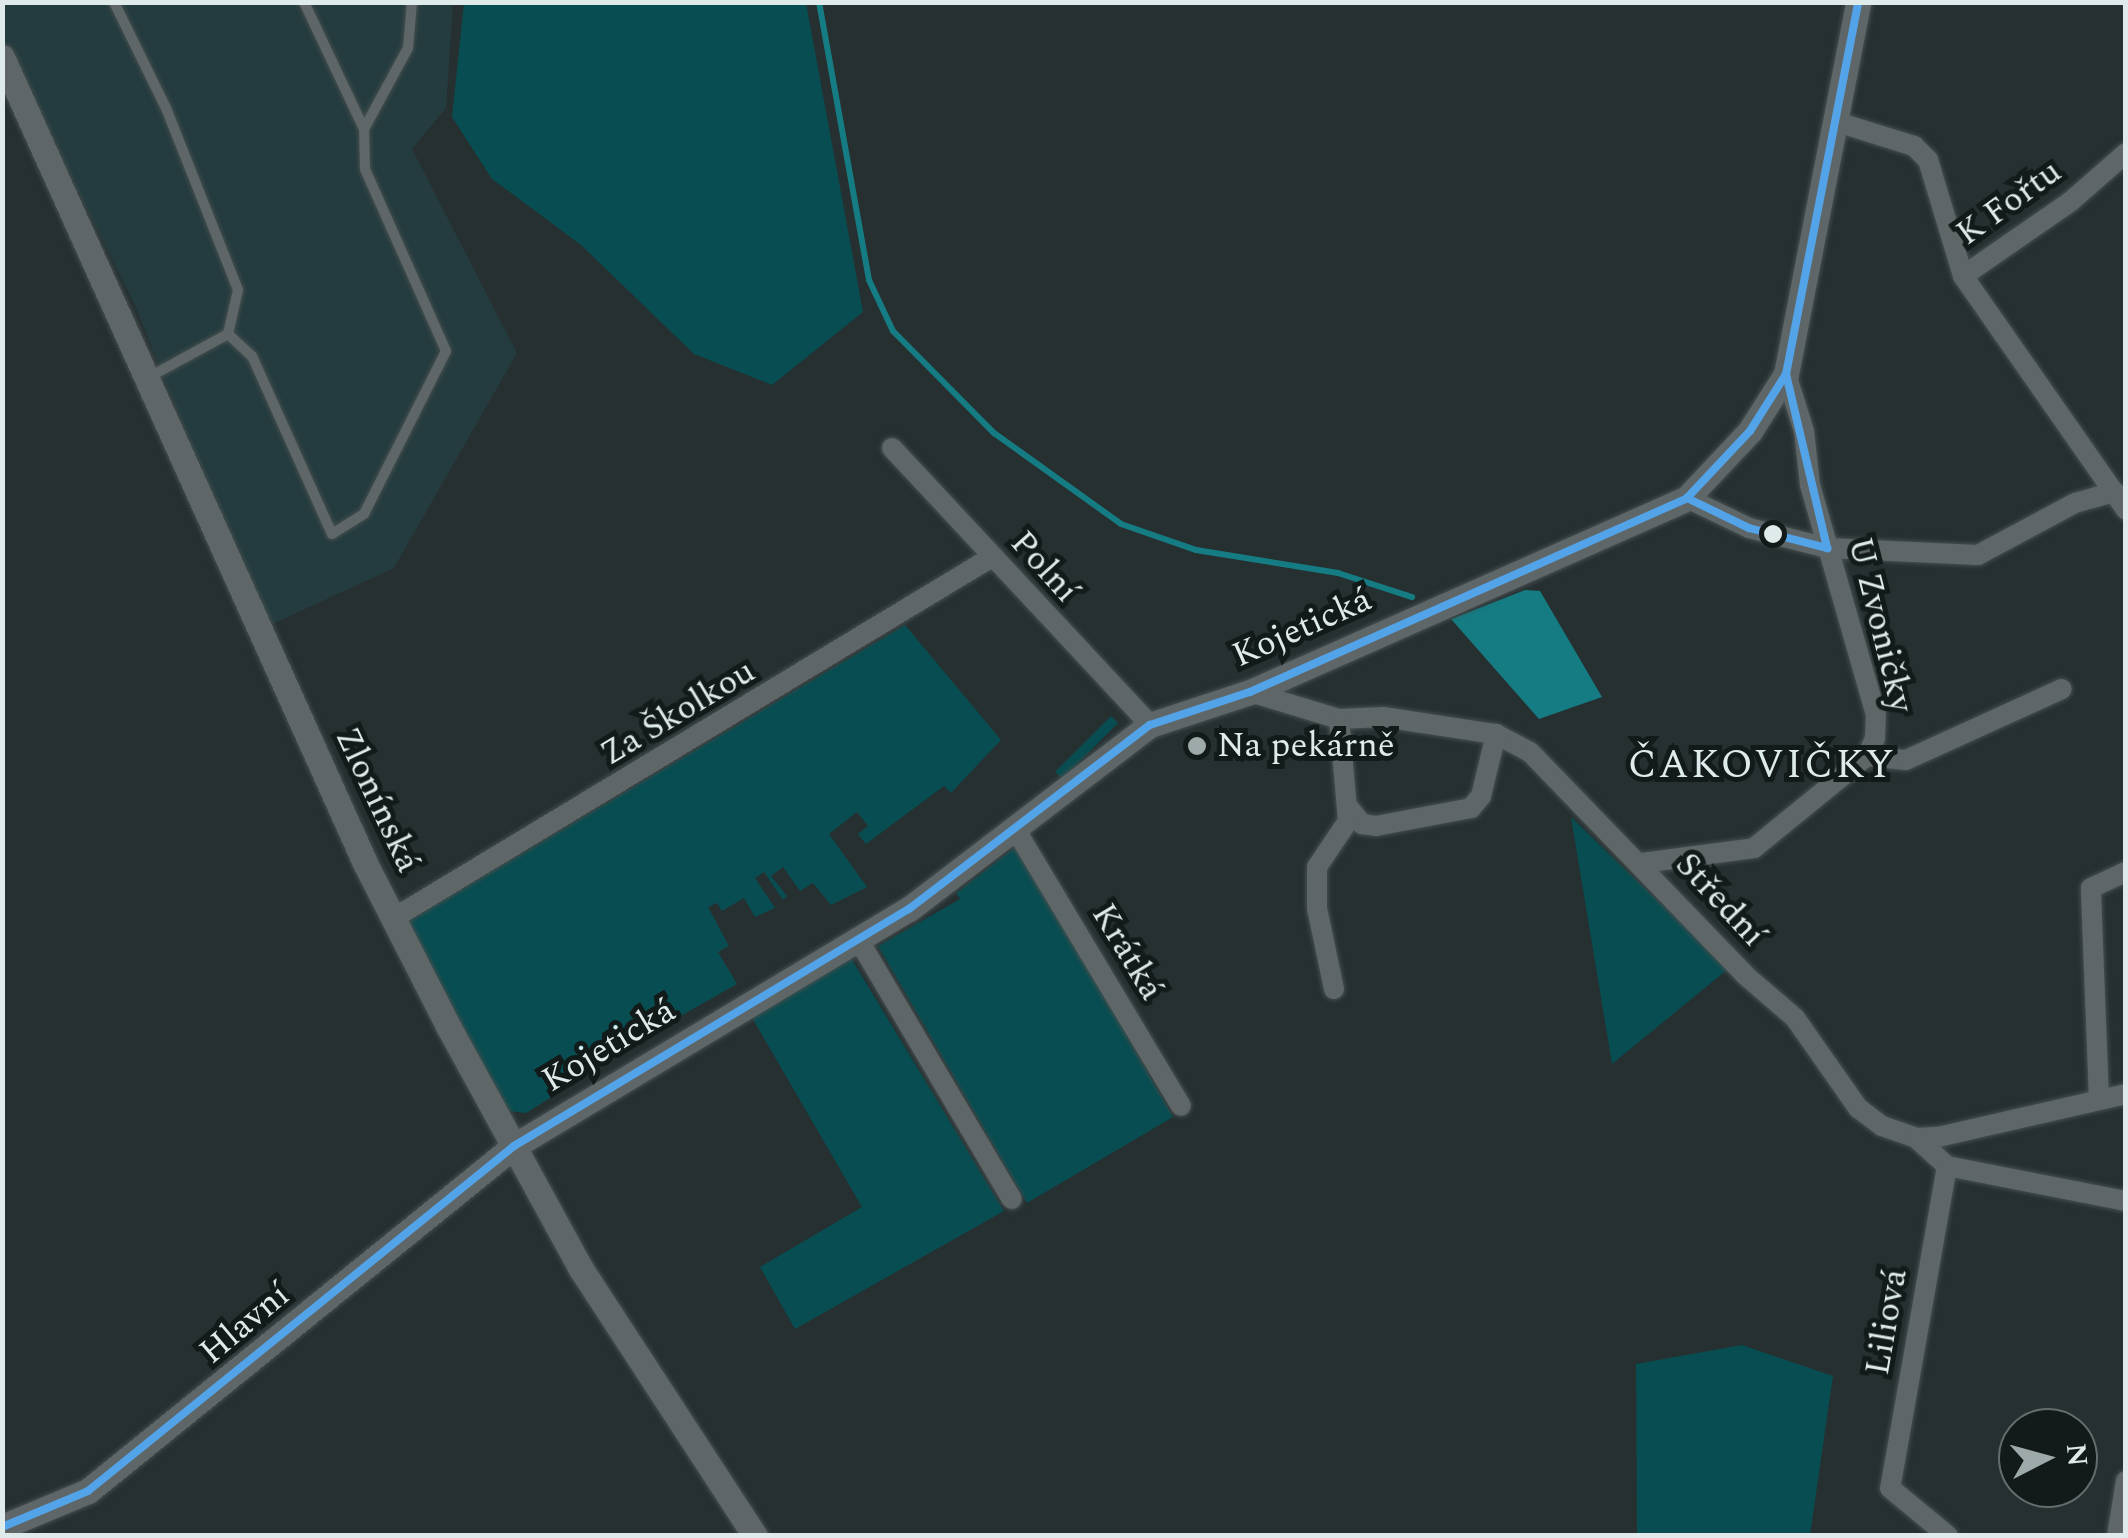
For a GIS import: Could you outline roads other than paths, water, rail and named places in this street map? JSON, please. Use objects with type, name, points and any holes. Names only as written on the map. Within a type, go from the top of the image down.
[{"type":"street","name":"Kojetická","points":[[514,1146],[858,939],[1017,832],[1150,725],[1250,692],[1686,498],[1750,431],[1786,374],[1858,2]]},
{"type":"street","name":"Zlonínská","points":[[2,57],[394,918],[582,1268],[754,1536]]},
{"type":"street","name":"K Fořtu","points":[[1836,122],[1914,146],[1928,160],[1962,276],[2056,213],[2126,152]]},
{"type":"street","points":[[1962,276],[2120,501]]},
{"type":"street","name":"U Zvoničky","points":[[1642,863],[1754,848],[1867,756],[1876,715],[1827,548],[1786,374]]},
{"type":"street","name":"Polní","points":[[892,448],[1150,725]]},
{"type":"street","points":[[1686,498],[1750,528],[1827,548],[1978,555],[2075,503],[2120,501]]},
{"type":"street","name":"Za Školkou","points":[[394,918],[992,558]]},
{"type":"street","points":[[1867,756],[1906,760],[2062,689]]},
{"type":"street","name":"Střední","points":[[1250,692],[1339,719],[1383,717],[1496,734],[1530,752],[1642,863],[1745,975],[1813,1038],[1858,1108],[1916,1138],[1947,1166]]},
{"type":"street","points":[[1339,719],[1349,808],[1362,824],[1376,826],[1471,808],[1481,796],[1496,734]]},
{"type":"street","points":[[1334,989],[1317,908],[1317,867],[1349,808]]},
{"type":"street","name":"Krátká","points":[[1017,832],[1182,1106]]},
{"type":"street","points":[[2099,1100],[2092,888],[2126,872]]},
{"type":"street","points":[[858,939],[1012,1200]]},
{"type":"street","points":[[1916,1138],[2126,1094]]},
{"type":"street","name":"Hlavní","points":[[2,1527],[88,1491],[169,1432],[514,1146]]},
{"type":"street","points":[[1947,1166],[2126,1201]]},
{"type":"street","name":"Liliová","points":[[1947,1166],[1890,1488],[1948,1536]]},
{"type":"street","points":[[2117,1536],[2126,1481]]},
{"type":"lane","points":[[114,2],[166,108],[238,290],[228,334],[149,377]]},
{"type":"lane","points":[[228,334],[252,356],[332,534],[364,514],[446,351],[366,169],[364,129],[304,2]]},
{"type":"lane","points":[[364,129],[408,48],[412,2]]},
{"type":"waterway","points":[[819,2],[869,280],[893,331],[994,433],[1121,524],[1196,550],[1338,573],[1412,597]]},
{"type":"place","name":"Na pekárně","points":[[1197,746]]},
{"type":"district","name":"ČAKOVIČKY","points":[[1762,766]]}]
